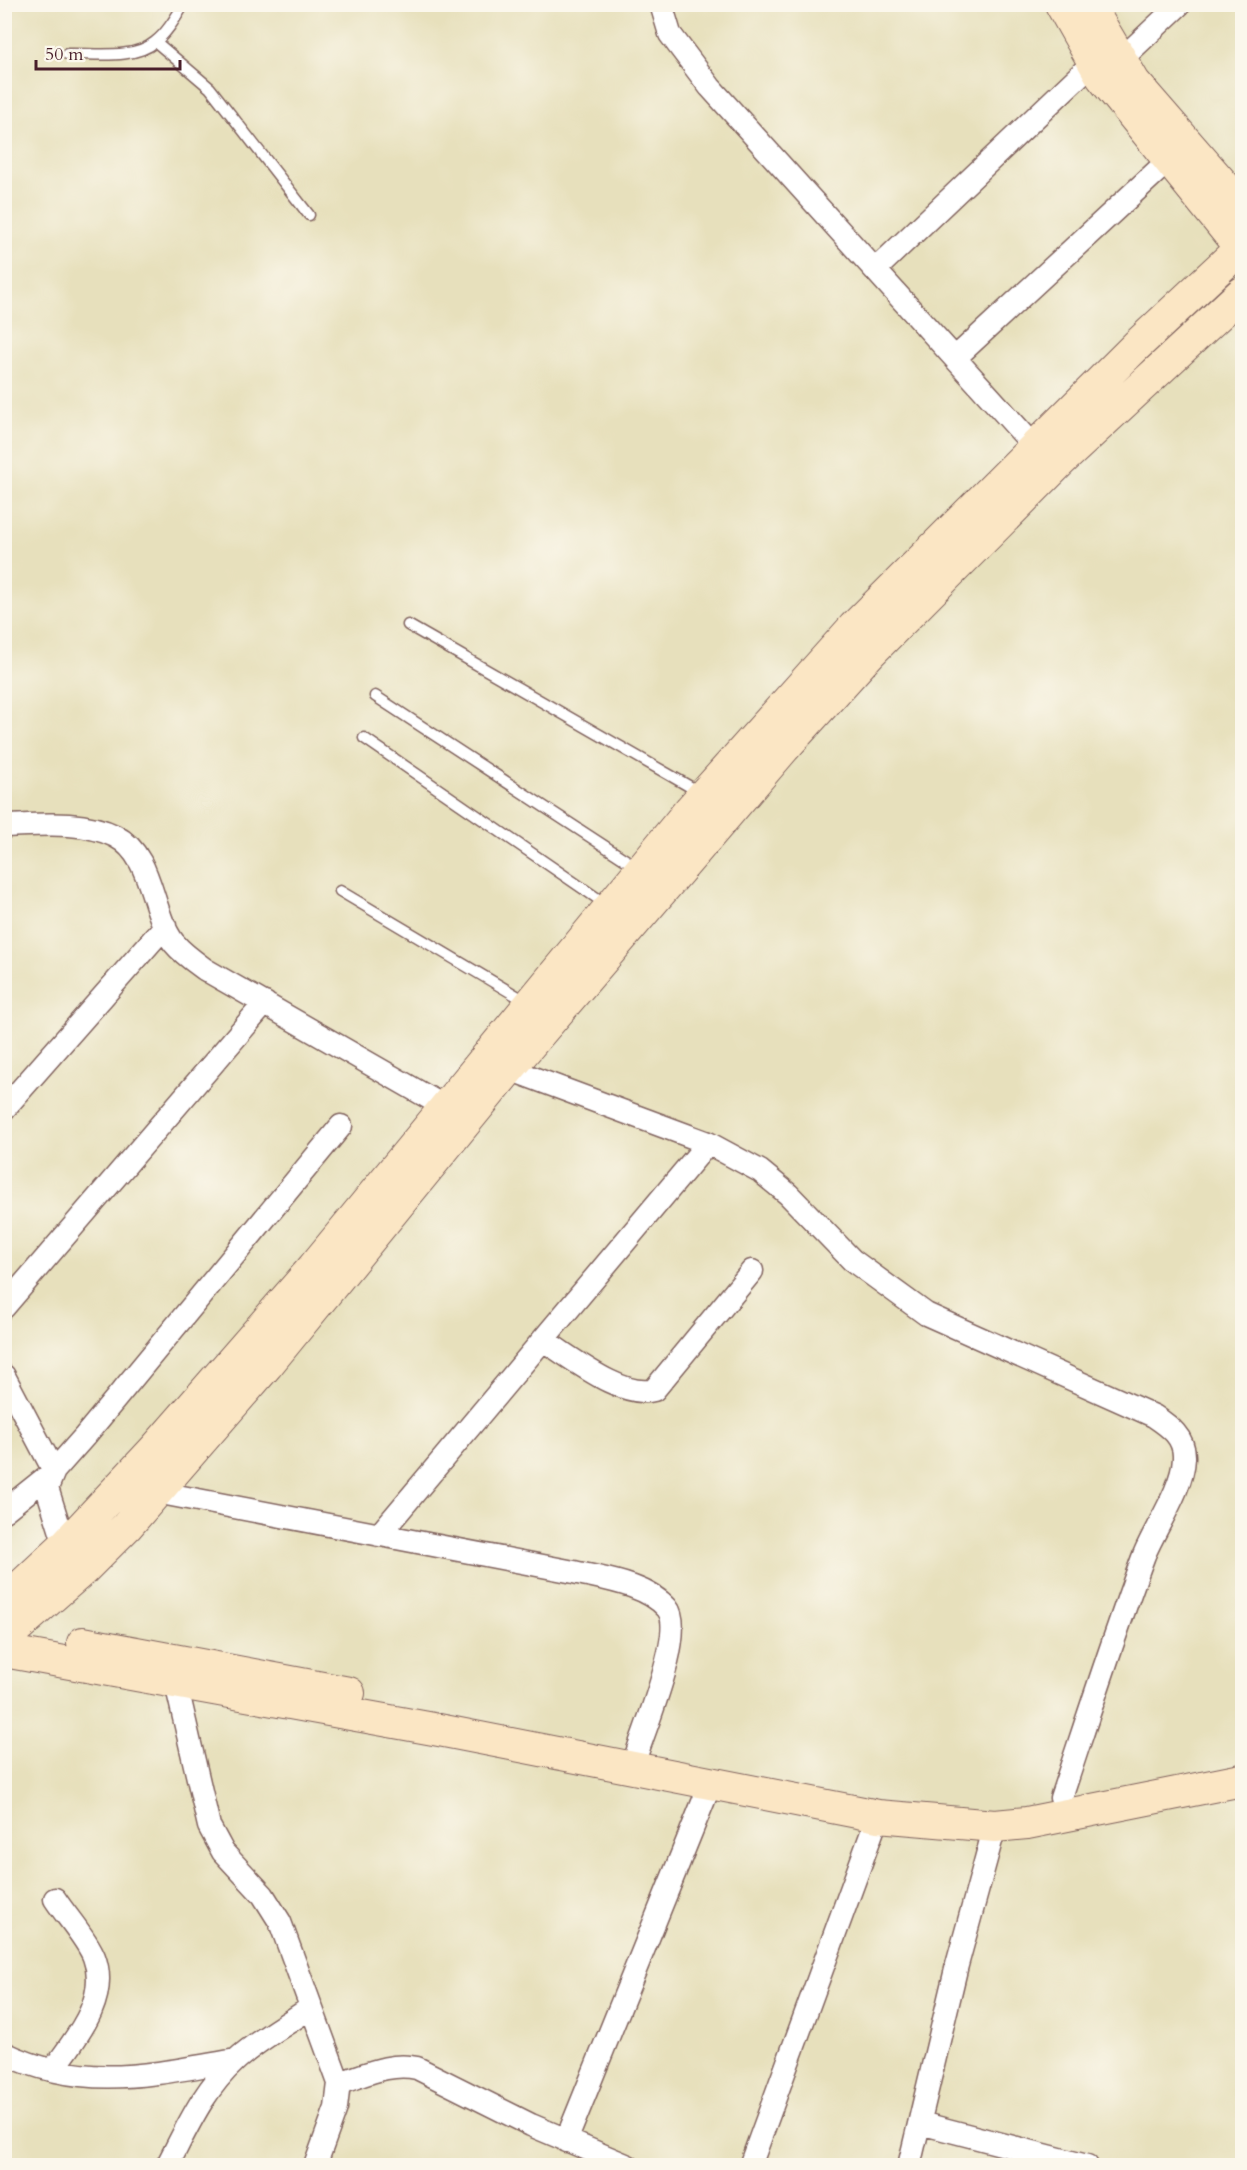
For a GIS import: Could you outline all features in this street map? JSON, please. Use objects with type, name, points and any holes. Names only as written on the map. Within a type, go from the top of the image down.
[{"type":"street","points":[[661,4],[670,34],[710,87],[1034,446]]},
{"type":"street","points":[[7,1630],[84,1569],[156,1492],[267,1365],[457,1113],[530,1004],[704,795],[854,627],[1136,346],[1242,249],[1169,160],[1107,61],[1061,4]]},
{"type":"street","points":[[1088,4],[1107,61],[1134,82],[1242,206]]},
{"type":"street","points":[[875,270],[1107,61],[1180,4]]},
{"type":"street","points":[[954,358],[1169,160]]},
{"type":"street","points":[[7,1630],[65,1545],[155,1449],[289,1295],[457,1113],[509,1069],[768,766],[870,653],[1062,460],[1242,293]]},
{"type":"street","points":[[4,826],[50,825],[93,829],[115,836],[130,848],[139,861],[165,926],[184,954],[206,970],[457,1113]]},
{"type":"street","points":[[4,1109],[165,926]]},
{"type":"street","points":[[4,1307],[265,1003]]},
{"type":"street","points":[[509,1069],[708,1143],[760,1171],[788,1194],[852,1260],[896,1295],[926,1314],[1154,1416],[1172,1428],[1182,1441],[1184,1456],[1182,1473],[1149,1542],[1129,1595],[1061,1798]]},
{"type":"street","points":[[4,1511],[54,1471],[340,1126]]},
{"type":"street","points":[[379,1534],[708,1143]]},
{"type":"street","points":[[543,1340],[626,1390],[645,1393],[654,1390],[752,1271]]},
{"type":"street","points":[[4,1376],[54,1471]]},
{"type":"street","points":[[54,1471],[47,1488],[65,1545]]},
{"type":"street","points":[[156,1492],[574,1572],[623,1584],[655,1599],[668,1609],[674,1632],[637,1753]]},
{"type":"street","points":[[7,1630],[176,1671],[439,1730],[710,1785],[878,1816],[995,1826],[1027,1823],[1242,1780]]},
{"type":"street","points":[[176,1671],[264,1675],[848,1797],[951,1806],[1027,1804],[1242,1761]]},
{"type":"street","points":[[176,1671],[209,1827],[223,1852],[263,1895],[280,1922],[339,2083],[336,2108],[315,2166]]},
{"type":"street","points":[[566,2141],[710,1785]]},
{"type":"street","points":[[750,2166],[878,1816]]},
{"type":"street","points":[[909,2166],[951,1987],[995,1826]]},
{"type":"street","points":[[53,2070],[89,2019],[97,1982],[94,1957],[54,1899]]},
{"type":"street","points":[[167,2166],[200,2102],[236,2060],[310,2008]]},
{"type":"street","points":[[4,2054],[53,2070],[92,2078],[143,2076],[236,2060]]},
{"type":"street","points":[[339,2083],[384,2068],[402,2065],[417,2068],[566,2141],[628,2166]]},
{"type":"street","points":[[920,2123],[1087,2166]]},
{"type":"lane","points":[[67,54],[124,53],[145,49],[156,42],[184,4]]},
{"type":"lane","points":[[156,42],[210,88],[309,215]]},
{"type":"lane","points":[[408,625],[704,795]]},
{"type":"lane","points":[[375,696],[640,870]]},
{"type":"lane","points":[[364,738],[610,907]]},
{"type":"lane","points":[[340,891],[530,1004]]}]
